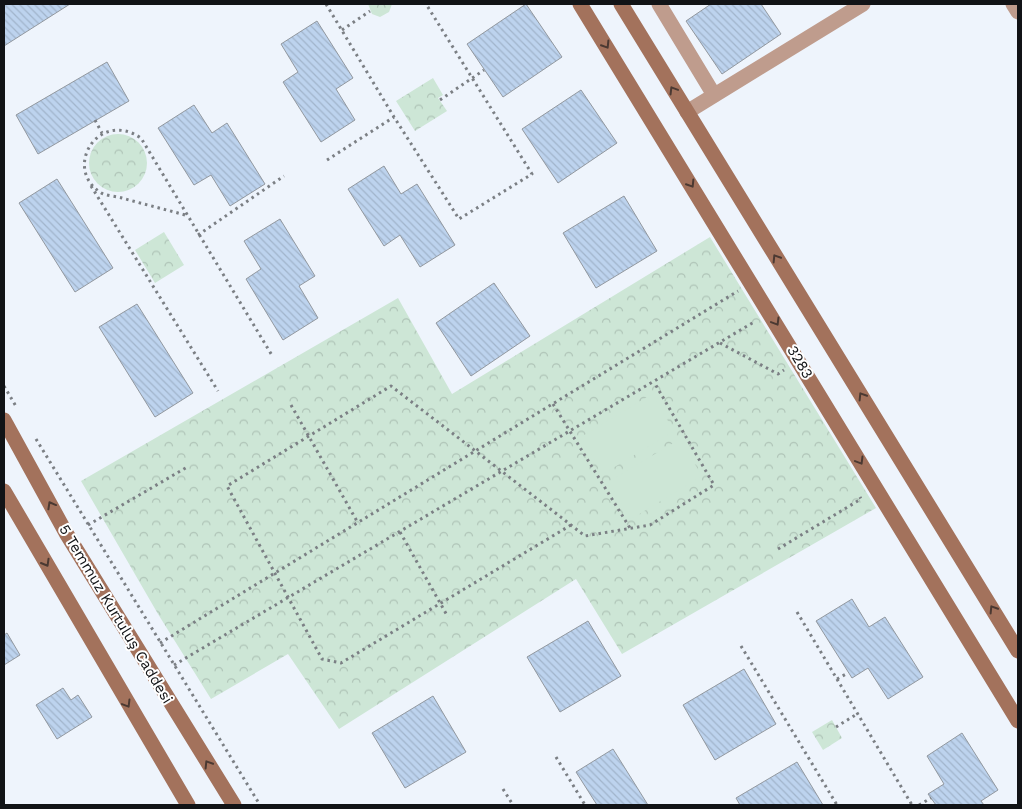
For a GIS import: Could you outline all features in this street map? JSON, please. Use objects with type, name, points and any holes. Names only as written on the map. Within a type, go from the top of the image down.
[{"type":"street","name":"3283","points":[[580,4],[1018,721]]},
{"type":"street","points":[[621,4],[1018,651]]},
{"type":"street","points":[[659,4],[714,95]]},
{"type":"street","points":[[687,112],[864,4]]},
{"type":"street","points":[[1013,4],[1018,12]]},
{"type":"street","name":"5 Temmuz Kurtuluş Caddesi","points":[[4,420],[66,534],[234,805]]},
{"type":"street","points":[[4,490],[188,805]]},
{"type":"path","points":[[326,4],[459,220],[532,174],[426,4]]},
{"type":"path","points":[[342,30],[370,11]]},
{"type":"path","points":[[440,100],[484,70]]},
{"type":"path","points":[[326,160],[394,117]]},
{"type":"path","points":[[96,120],[102,133]]},
{"type":"path","points":[[218,391],[88,181],[84,168],[87,152],[102,133],[121,129],[131,131],[141,138],[273,357]]},
{"type":"path","points":[[198,235],[284,176]]},
{"type":"path","points":[[88,181],[100,192],[186,215]]},
{"type":"path","points":[[160,643],[752,283]]},
{"type":"path","points":[[174,665],[770,313]]},
{"type":"path","points":[[720,343],[778,374],[786,369],[790,377]]},
{"type":"path","points":[[571,525],[341,663],[322,659],[227,486],[391,386],[586,536],[650,525],[714,485],[654,382]]},
{"type":"path","points":[[4,386],[19,411]]},
{"type":"path","points":[[292,404],[358,523]]},
{"type":"path","points":[[553,404],[630,528]]},
{"type":"path","points":[[34,436],[260,805]]},
{"type":"path","points":[[88,526],[189,466]]},
{"type":"path","points":[[778,549],[861,499],[856,491]]},
{"type":"path","points":[[400,532],[448,617]]},
{"type":"path","points":[[797,612],[912,805]]},
{"type":"path","points":[[740,646],[837,805]]},
{"type":"path","points":[[837,679],[848,673]]},
{"type":"path","points":[[836,727],[858,714]]},
{"type":"path","points":[[556,758],[585,805]]},
{"type":"path","points":[[503,789],[513,805]]},
{"type":"path","points":[[919,805],[931,798]]},
{"type":"green space","points":[[368,4],[392,4],[389,12],[380,17],[372,14]]},
{"type":"green space","points":[[433,78],[443,95],[438,98],[447,111],[415,131],[396,101]]},
{"type":"green space","points":[[112,134],[124,134],[139,142],[147,157],[147,169],[139,184],[124,192],[112,192],[97,184],[89,169],[89,157],[97,142]]},
{"type":"green space","points":[[164,232],[184,265],[155,283],[135,250]]},
{"type":"green space","points":[[710,237],[876,508],[622,654],[576,579],[339,729],[288,654],[211,699],[158,614],[81,481],[398,298],[452,394]]},
{"type":"green space","points":[[652,394],[674,431],[603,474],[581,437]]},
{"type":"green space","points":[[680,439],[702,476],[631,519],[608,482]]},
{"type":"green space","points":[[832,720],[842,738],[823,750],[812,732]]},
{"type":"building","points":[[4,4],[70,4],[4,46]]},
{"type":"building","points":[[526,4],[562,57],[503,97],[467,44]]},
{"type":"building","points":[[711,4],[761,4],[781,34],[722,74],[686,21]]},
{"type":"building","points":[[317,21],[353,78],[336,89],[355,120],[321,142],[283,82],[298,72],[281,44]]},
{"type":"building","points":[[107,62],[129,101],[38,154],[16,115]]},
{"type":"building","points":[[581,90],[617,143],[558,183],[522,129]]},
{"type":"building","points":[[194,105],[212,133],[227,123],[265,184],[230,206],[211,175],[194,185],[158,128]]},
{"type":"building","points":[[384,166],[401,194],[417,184],[455,245],[420,267],[400,235],[384,246],[348,189]]},
{"type":"building","points":[[57,179],[113,268],[75,292],[19,203]]},
{"type":"building","points":[[624,196],[657,251],[596,288],[563,233]]},
{"type":"building","points":[[280,219],[315,276],[299,286],[318,318],[283,340],[246,279],[261,269],[244,241]]},
{"type":"building","points":[[494,283],[530,336],[471,376],[436,323]]},
{"type":"building","points":[[137,304],[193,393],[155,417],[99,327]]},
{"type":"building","points":[[852,599],[869,627],[885,617],[923,677],[888,699],[868,668],[852,678],[816,621]]},
{"type":"building","points":[[588,621],[621,676],[560,712],[527,657]]},
{"type":"building","points":[[7,633],[20,655],[4,665],[4,635]]},
{"type":"building","points":[[744,669],[776,724],[715,760],[683,705]]},
{"type":"building","points":[[63,688],[71,700],[78,695],[92,717],[57,739],[36,705]]},
{"type":"building","points":[[433,696],[466,752],[405,788],[372,733]]},
{"type":"building","points":[[962,733],[998,790],[981,801],[984,805],[936,805],[928,794],[944,784],[927,756]]},
{"type":"building","points":[[613,749],[648,805],[597,805],[576,772]]},
{"type":"building","points":[[797,762],[823,805],[740,805],[736,798]]}]
